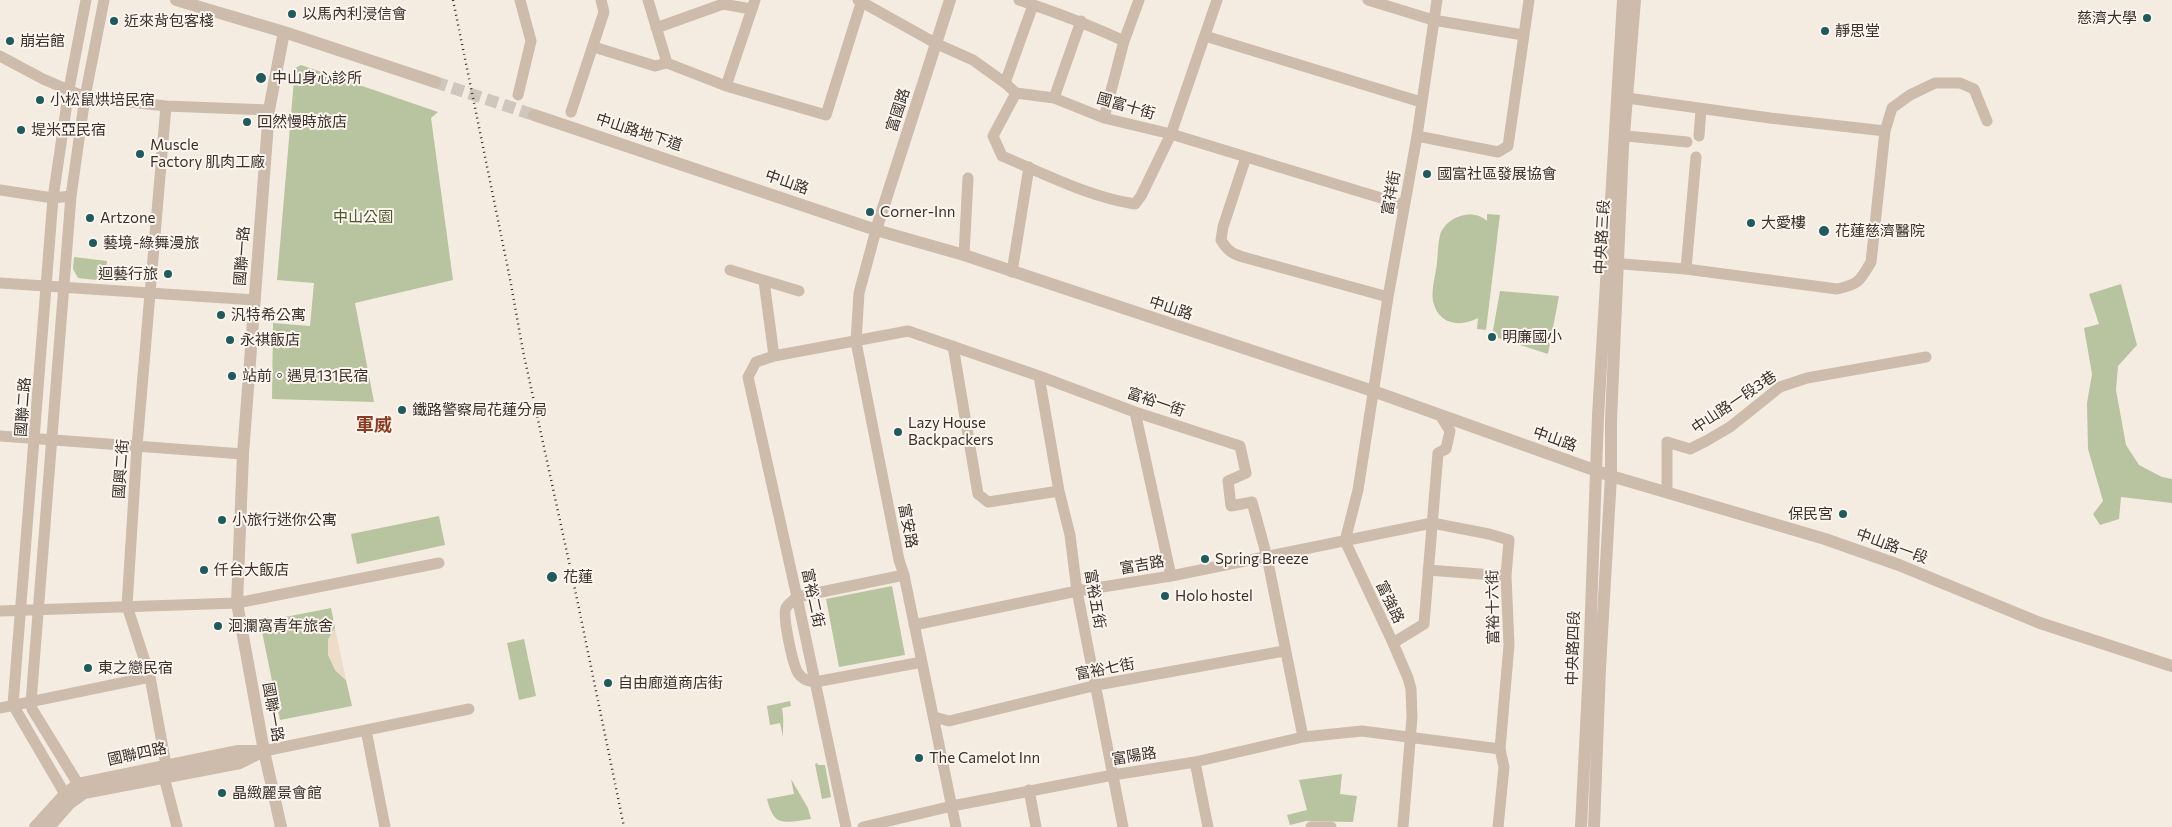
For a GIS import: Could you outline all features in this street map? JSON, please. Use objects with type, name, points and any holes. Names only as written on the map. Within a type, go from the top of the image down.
[{"type":"street","name":"國聯二路","points":[[14,705],[53,198],[69,88],[86,0]]},
{"type":"street","points":[[81,789],[32,709],[31,702],[71,196],[85,97],[104,0]]},
{"type":"street","points":[[176,0],[284,32],[435,82]]},
{"type":"street","points":[[518,95],[531,41],[520,0]]},
{"type":"street","points":[[571,112],[604,12],[601,0]]},
{"type":"street","points":[[648,0],[667,63]]},
{"type":"street","name":"富國路","points":[[876,230],[950,0]]},
{"type":"street","points":[[1019,0],[1041,5],[1124,41]]},
{"type":"street","points":[[1104,118],[1124,41],[1139,0]]},
{"type":"street","points":[[594,47],[654,66],[667,63],[726,86],[826,115],[860,1],[937,44],[972,60],[1005,82],[1016,93],[993,136],[1002,156],[1071,185],[1135,204],[1141,196],[1171,134],[1217,0]]},
{"type":"street","points":[[1368,0],[1433,20],[1523,35]]},
{"type":"street","name":"富祥街","points":[[1373,392],[1417,136],[1437,0]]},
{"type":"street","points":[[1417,136],[1498,152],[1508,146],[1529,0]]},
{"type":"street","name":"中央路三段","points":[[1597,470],[1612,263],[1619,135],[1623,0]]},
{"type":"street","name":"中央路三段","points":[[1619,135],[1627,98],[1636,0]]},
{"type":"street","points":[[656,28],[723,4],[753,5],[726,86]]},
{"type":"street","points":[[1005,82],[1041,5]]},
{"type":"street","points":[[1054,98],[1081,21]]},
{"type":"street","name":"國聯一路","points":[[281,827],[264,751],[237,603],[243,454],[269,110],[284,32]]},
{"type":"street","points":[[1205,36],[1421,102]]},
{"type":"street","points":[[0,56],[43,79],[69,88],[85,97],[166,106],[269,110]]},
{"type":"street","points":[[1612,263],[1686,269],[1837,289],[1854,285],[1863,276],[1871,262],[1885,131],[1892,108],[1910,95],[1935,83],[1960,83],[1974,89],[1987,121]]},
{"type":"street","name":"國富十街","points":[[1016,93],[1054,98],[1104,118],[1171,134],[1404,206]]},
{"type":"street","points":[[1627,98],[1701,109],[1885,131]]},
{"type":"street","name":"國興二街","points":[[166,106],[137,446],[127,606],[150,677],[165,771],[177,827]]},
{"type":"street","points":[[1699,136],[1701,109]]},
{"type":"street","name":"中山路地下道","points":[[534,114],[734,181]]},
{"type":"street","points":[[1619,135],[1687,142]]},
{"type":"street","points":[[1686,269],[1696,157]]},
{"type":"street","points":[[1246,158],[1222,227],[1221,240],[1232,254],[1388,297]]},
{"type":"street","points":[[1012,272],[1029,167]]},
{"type":"street","points":[[964,255],[968,178]]},
{"type":"street","name":"中山路","points":[[734,181],[876,230],[964,255],[1373,392],[1442,418],[1597,470]]},
{"type":"street","points":[[0,190],[53,198],[71,196]]},
{"type":"street","name":"富安路","points":[[876,230],[858,300],[856,342],[899,560],[904,575],[956,827]]},
{"type":"street","name":"中央路三段","points":[[1611,476],[1612,263]]},
{"type":"street","points":[[730,270],[798,292]]},
{"type":"street","points":[[764,281],[774,356]]},
{"type":"street","points":[[0,283],[255,300]]},
{"type":"street","name":"富裕一街","points":[[748,376],[756,362],[774,356],[908,331],[1039,376],[1135,412],[1240,446],[1246,473],[1228,481],[1231,506],[1252,502],[1267,557],[1284,651],[1303,737]]},
{"type":"street","points":[[953,346],[978,494],[988,502],[1058,490]]},
{"type":"street","name":"中山路一段3巷","points":[[1667,492],[1667,442],[1690,449],[1706,442],[1730,427],[1780,386],[1807,378],[1926,357]]},
{"type":"street","name":"富裕二街","points":[[748,376],[798,597],[846,827]]},
{"type":"street","name":"富裕五街","points":[[1039,376],[1058,490],[1070,535],[1077,592],[1097,686],[1122,827]]},
{"type":"street","points":[[1345,541],[1358,490],[1373,392]]},
{"type":"street","points":[[1135,412],[1171,576]]},
{"type":"street","points":[[1393,643],[1424,624],[1438,453],[1446,449],[1450,431],[1442,418]]},
{"type":"street","points":[[0,436],[243,454]]},
{"type":"street","name":"中山路一段","points":[[1597,470],[1611,476],[1825,539],[1899,565],[2040,623],[2172,666]]},
{"type":"street","name":"中央路四段","points":[[1581,827],[1597,470]]},
{"type":"street","name":"中央路四段","points":[[1594,827],[1600,668],[1611,476]]},
{"type":"street","name":"富裕十六街","points":[[1345,541],[1432,523],[1489,534],[1508,540],[1506,576],[1509,645],[1500,750],[1504,767],[1498,827]]},
{"type":"street","name":"富吉路","points":[[914,625],[1345,541]]},
{"type":"street","name":"富強路","points":[[1345,541],[1393,643],[1411,689],[1410,736],[1403,827]]},
{"type":"street","points":[[0,611],[237,603],[440,563]]},
{"type":"street","points":[[1428,570],[1506,576]]},
{"type":"street","points":[[904,575],[798,597],[786,607],[784,615],[797,672],[804,680],[815,682],[922,662]]},
{"type":"street","name":"富裕七街","points":[[934,717],[948,721],[1097,686],[1284,651]]},
{"type":"street","points":[[0,708],[150,677]]},
{"type":"street","points":[[14,705],[68,799]]},
{"type":"street","name":"國聯四路","points":[[35,827],[81,789],[165,771],[240,763],[264,751],[469,709]]},
{"type":"street","points":[[366,730],[385,827]]},
{"type":"street","name":"富陽路","points":[[863,827],[1029,790],[1113,774],[1195,762],[1303,737],[1362,731],[1410,736]]},
{"type":"street","points":[[1410,736],[1500,750]]},
{"type":"street","points":[[1195,762],[1208,827]]},
{"type":"street","points":[[1029,790],[1036,827]]},
{"type":"street","name":"國聯四路","points":[[49,827],[68,799]]},
{"type":"street","points":[[1312,827],[1331,827]]},
{"type":"green space","name":"中山公園","points":[[301,65],[438,112],[431,118],[453,280],[355,303],[374,402],[272,399],[273,323],[310,326],[314,283],[277,280],[295,68]]},
{"type":"green space","points":[[1487,214],[1500,215],[1486,330],[1477,329],[1478,318],[1464,323],[1457,323],[1450,322],[1439,315],[1433,301],[1433,287],[1439,239],[1445,226],[1455,218],[1468,215],[1475,215],[1487,221]]},
{"type":"green space","points":[[74,257],[107,261],[105,281],[78,278],[73,269]]},
{"type":"green space","points":[[2121,284],[2137,345],[2118,366],[2116,390],[2126,445],[2139,465],[2162,477],[2172,479],[2172,503],[2121,497],[2119,519],[2100,525],[2093,514],[2103,501],[2088,449],[2087,403],[2092,374],[2084,328],[2099,324],[2089,294]]},
{"type":"green space","points":[[1500,291],[1559,296],[1548,354],[1492,336]]},
{"type":"green space","points":[[439,516],[445,545],[357,564],[351,534]]},
{"type":"green space","points":[[892,586],[905,655],[839,667],[826,599]]},
{"type":"green space","points":[[331,608],[335,628],[328,640],[335,670],[346,680],[352,706],[280,720],[260,622]]},
{"type":"green space","points":[[524,639],[536,696],[519,700],[507,643]]},
{"type":"green space","points":[[790,701],[791,706],[782,708],[783,737],[780,723],[770,725],[767,706]]},
{"type":"green space","points":[[817,763],[818,765],[825,765],[831,797],[822,799],[815,764]]},
{"type":"green space","points":[[1342,774],[1340,794],[1357,796],[1353,822],[1306,821],[1290,825],[1287,815],[1307,810],[1299,780]]},
{"type":"green space","points":[[791,779],[808,808],[811,819],[781,821],[777,819],[770,808],[767,799],[794,794]]},
{"type":"shaded area","points":[[335,628],[346,680],[335,670],[328,655],[328,640]]},
{"type":"tunnel","points":[[435,82],[534,115]]},
{"type":"railway","points":[[453,0],[523,351],[624,827]]},
{"type":"place","name":"以馬內利浸信會","points":[[292,14]]},
{"type":"place","name":"慈濟大學","points":[[2147,18]]},
{"type":"place","name":"近來背包客棧","points":[[114,21]]},
{"type":"place","name":"靜思堂","points":[[1825,31]]},
{"type":"place","name":"崩岩館","points":[[10,41]]},
{"type":"place","name":"中山身心診所","points":[[261,78]]},
{"type":"place","name":"小松鼠烘培民宿","points":[[40,100]]},
{"type":"place","name":"回然慢時旅店","points":[[247,122]]},
{"type":"place","name":"堤米亞民宿","points":[[21,130]]},
{"type":"place","name":"Muscle Factory 肌肉工廠","points":[[140,154]]},
{"type":"place","name":"國富社區發展協會","points":[[1427,174]]},
{"type":"place","name":"Corner-Inn","points":[[870,212]]},
{"type":"place","name":"Artzone","points":[[90,218]]},
{"type":"place","name":"大愛樓","points":[[1751,223]]},
{"type":"place","name":"花蓮慈濟醫院","points":[[1824,231]]},
{"type":"place","name":"藝境-綠舞漫旅","points":[[93,243]]},
{"type":"place","name":"迴藝行旅","points":[[168,274]]},
{"type":"place","name":"汎特希公寓","points":[[221,315]]},
{"type":"place","name":"明廉國小","points":[[1492,337]]},
{"type":"place","name":"永祺飯店","points":[[230,340]]},
{"type":"place","name":"站前。遇見131民宿","points":[[232,376]]},
{"type":"place","name":"鐵路警察局花蓮分局","points":[[402,410]]},
{"type":"place","name":"Lazy House Backpackers","points":[[898,432]]},
{"type":"place","name":"保民宮","points":[[1843,514]]},
{"type":"place","name":"小旅行迷你公寓","points":[[222,520]]},
{"type":"place","name":"Spring Breeze","points":[[1205,559]]},
{"type":"place","name":"仟台大飯店","points":[[204,570]]},
{"type":"place","name":"花蓮","points":[[552,577]]},
{"type":"place","name":"Holo hostel","points":[[1165,596]]},
{"type":"place","name":"洄瀾窩青年旅舍","points":[[218,626]]},
{"type":"place","name":"東之戀民宿","points":[[88,668]]},
{"type":"place","name":"自由廊道商店街","points":[[608,683]]},
{"type":"place","name":"The Camelot Inn","points":[[919,758]]},
{"type":"place","name":"晶緻麗景會館","points":[[222,793]]},
{"type":"district","name":"軍威","points":[[374,425]]}]
